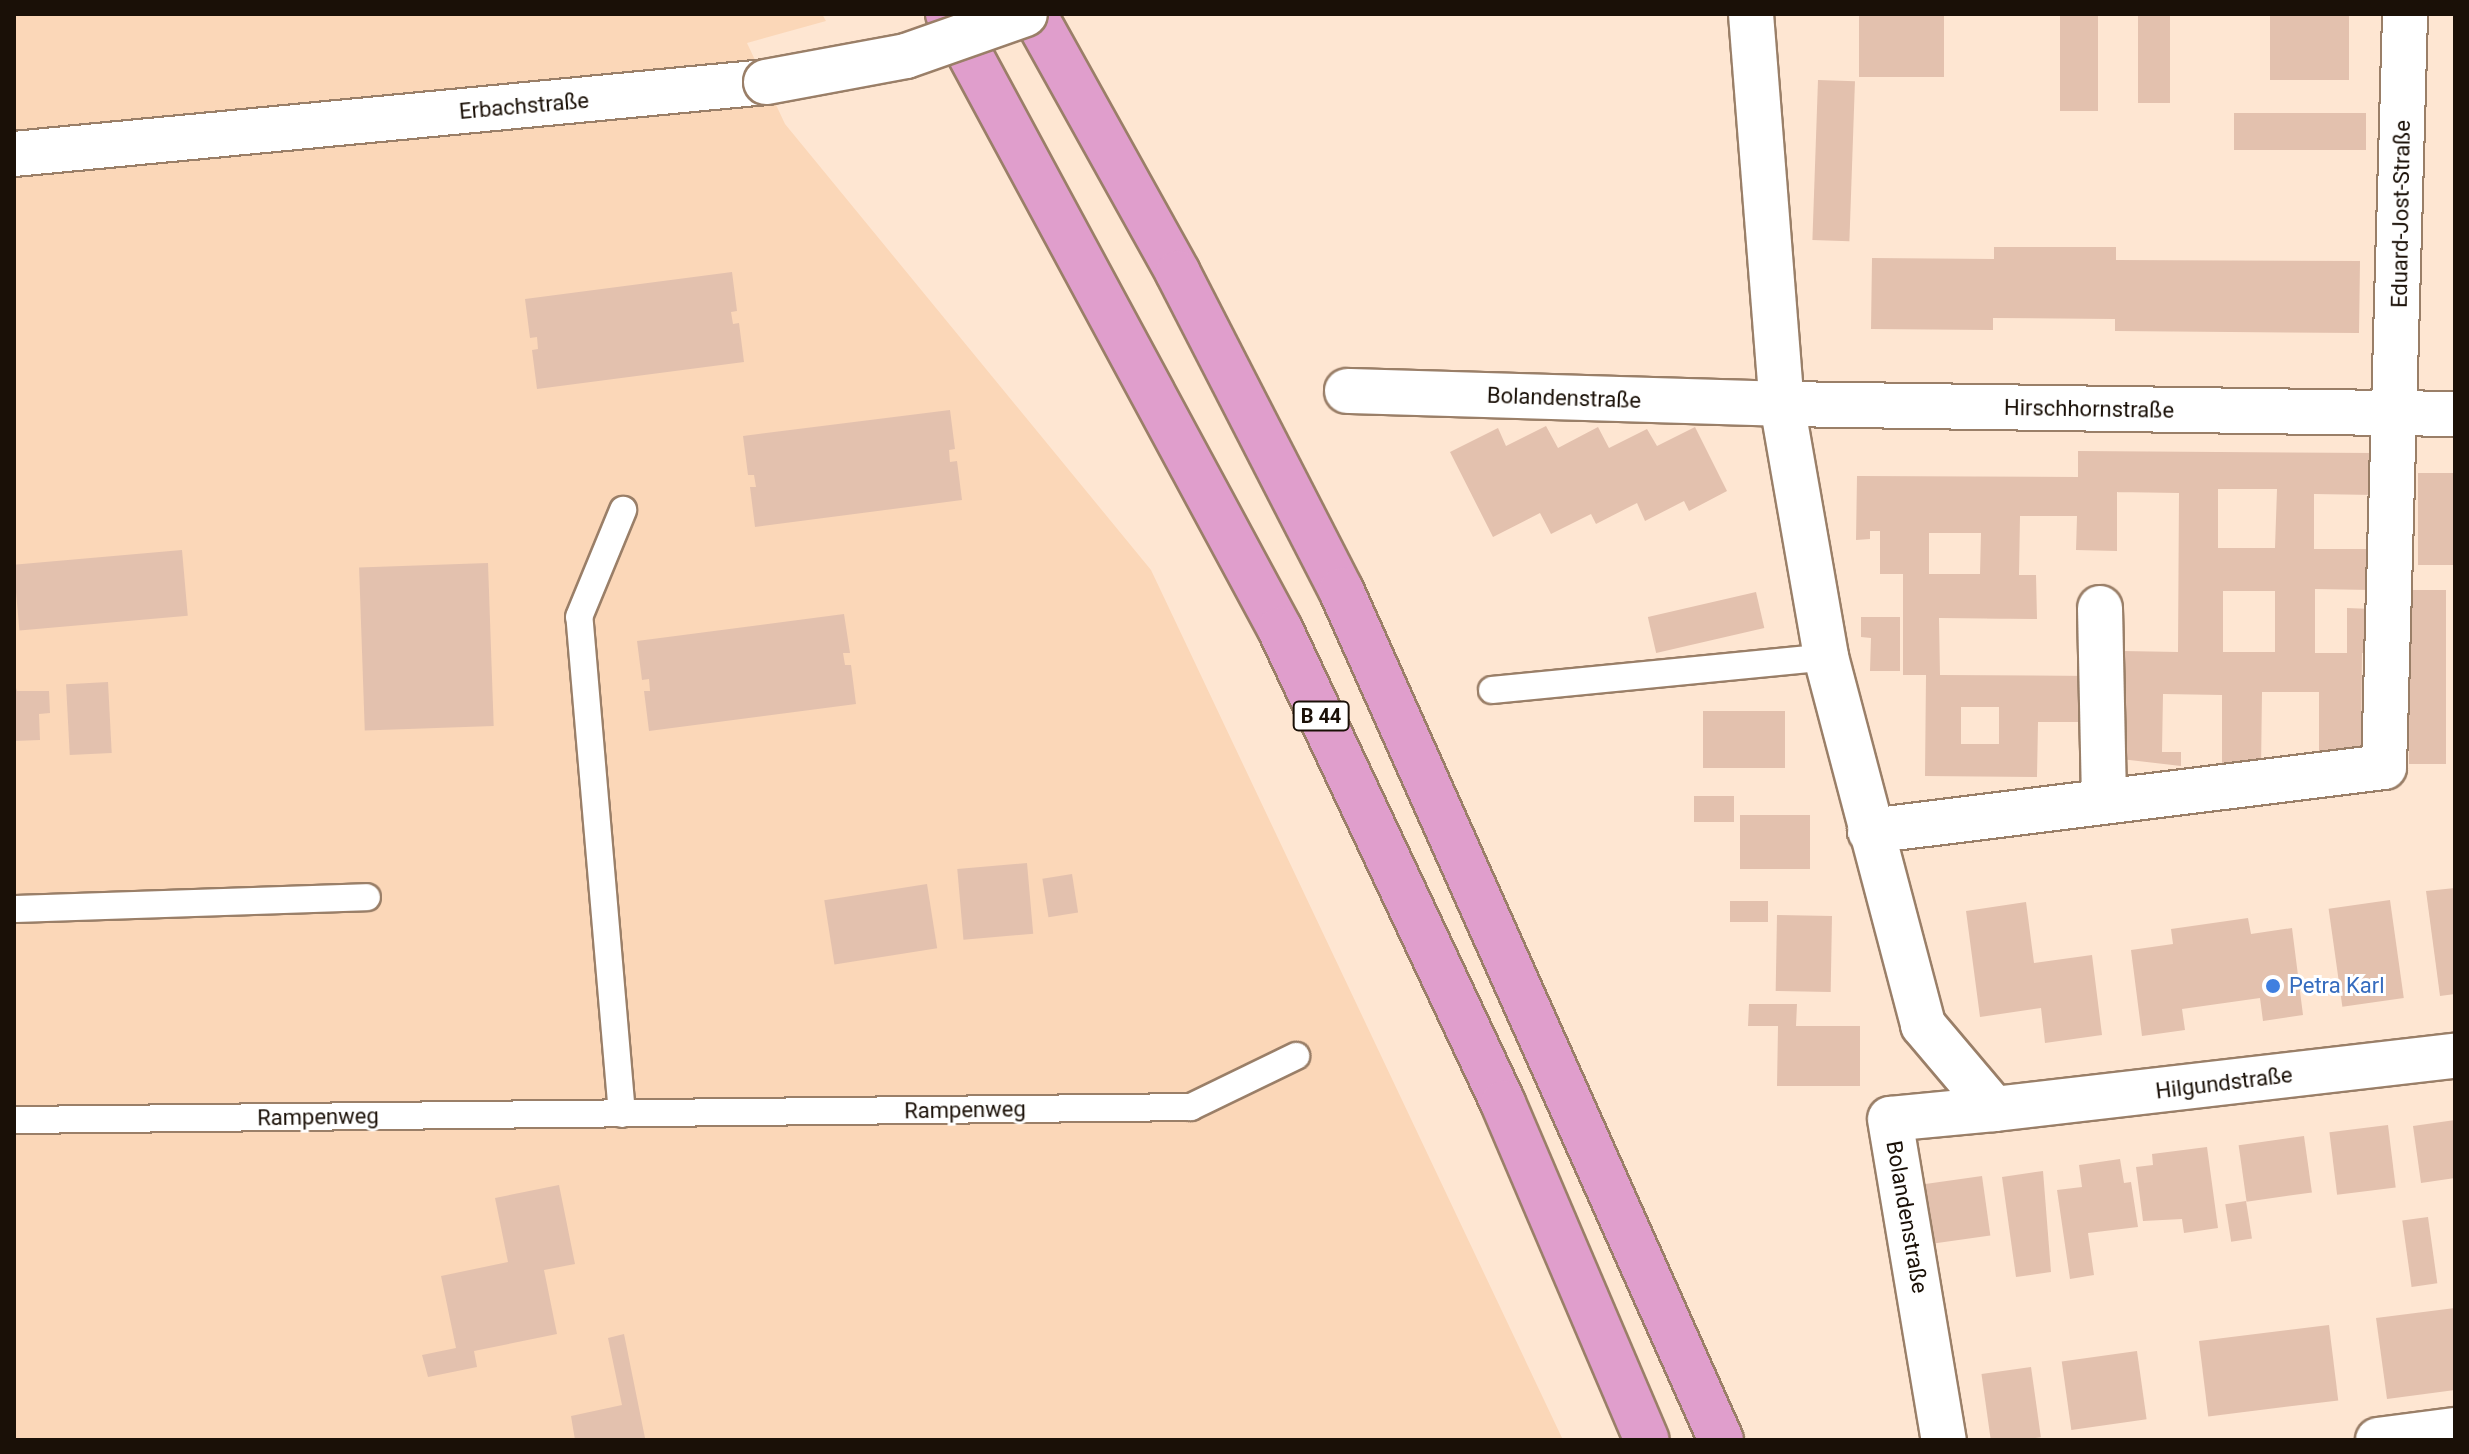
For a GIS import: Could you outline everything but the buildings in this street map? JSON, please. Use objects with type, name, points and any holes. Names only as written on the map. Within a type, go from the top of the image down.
[{"type":"highway","name":"B 44","points":[[948,14],[1280,629],[1503,1103],[1647,1440]]},
{"type":"highway","points":[[1034,14],[1178,273],[1341,590],[1721,1440]]},
{"type":"street","name":"Erbachstraße","points":[[14,154],[766,82],[906,56],[1025,14]]},
{"type":"street","points":[[1751,14],[1782,404],[1826,657],[1923,1025],[1994,1109]]},
{"type":"street","name":"Eduard-Jost-Straße","points":[[2396,414],[2405,14]]},
{"type":"street","name":"Bolandenstraße","points":[[1347,391],[1782,404]]},
{"type":"street","name":"Hirschhornstraße","points":[[1782,404],[2455,414]]},
{"type":"street","points":[[1870,831],[2384,767],[2396,414]]},
{"type":"street","points":[[2100,608],[2104,801]]},
{"type":"street","name":"Hilgundstraße","points":[[1994,1109],[2455,1056]]},
{"type":"street","name":"Bolandenstraße","points":[[1944,1440],[1890,1119],[1994,1109]]},
{"type":"street","points":[[2378,1440],[2455,1430]]},
{"type":"lane","points":[[622,1114],[579,617],[623,510]]},
{"type":"lane","points":[[1492,690],[1826,657]]},
{"type":"lane","points":[[14,909],[367,897]]},
{"type":"lane","name":"Rampenweg","points":[[14,1120],[1191,1107],[1296,1056]]},
{"type":"shaded area","points":[[14,14],[822,14],[826,21],[747,43],[785,124],[1151,570],[1563,1440],[14,1440]]},
{"type":"place","name":"Petra Karl","points":[[2273,986]]}]
